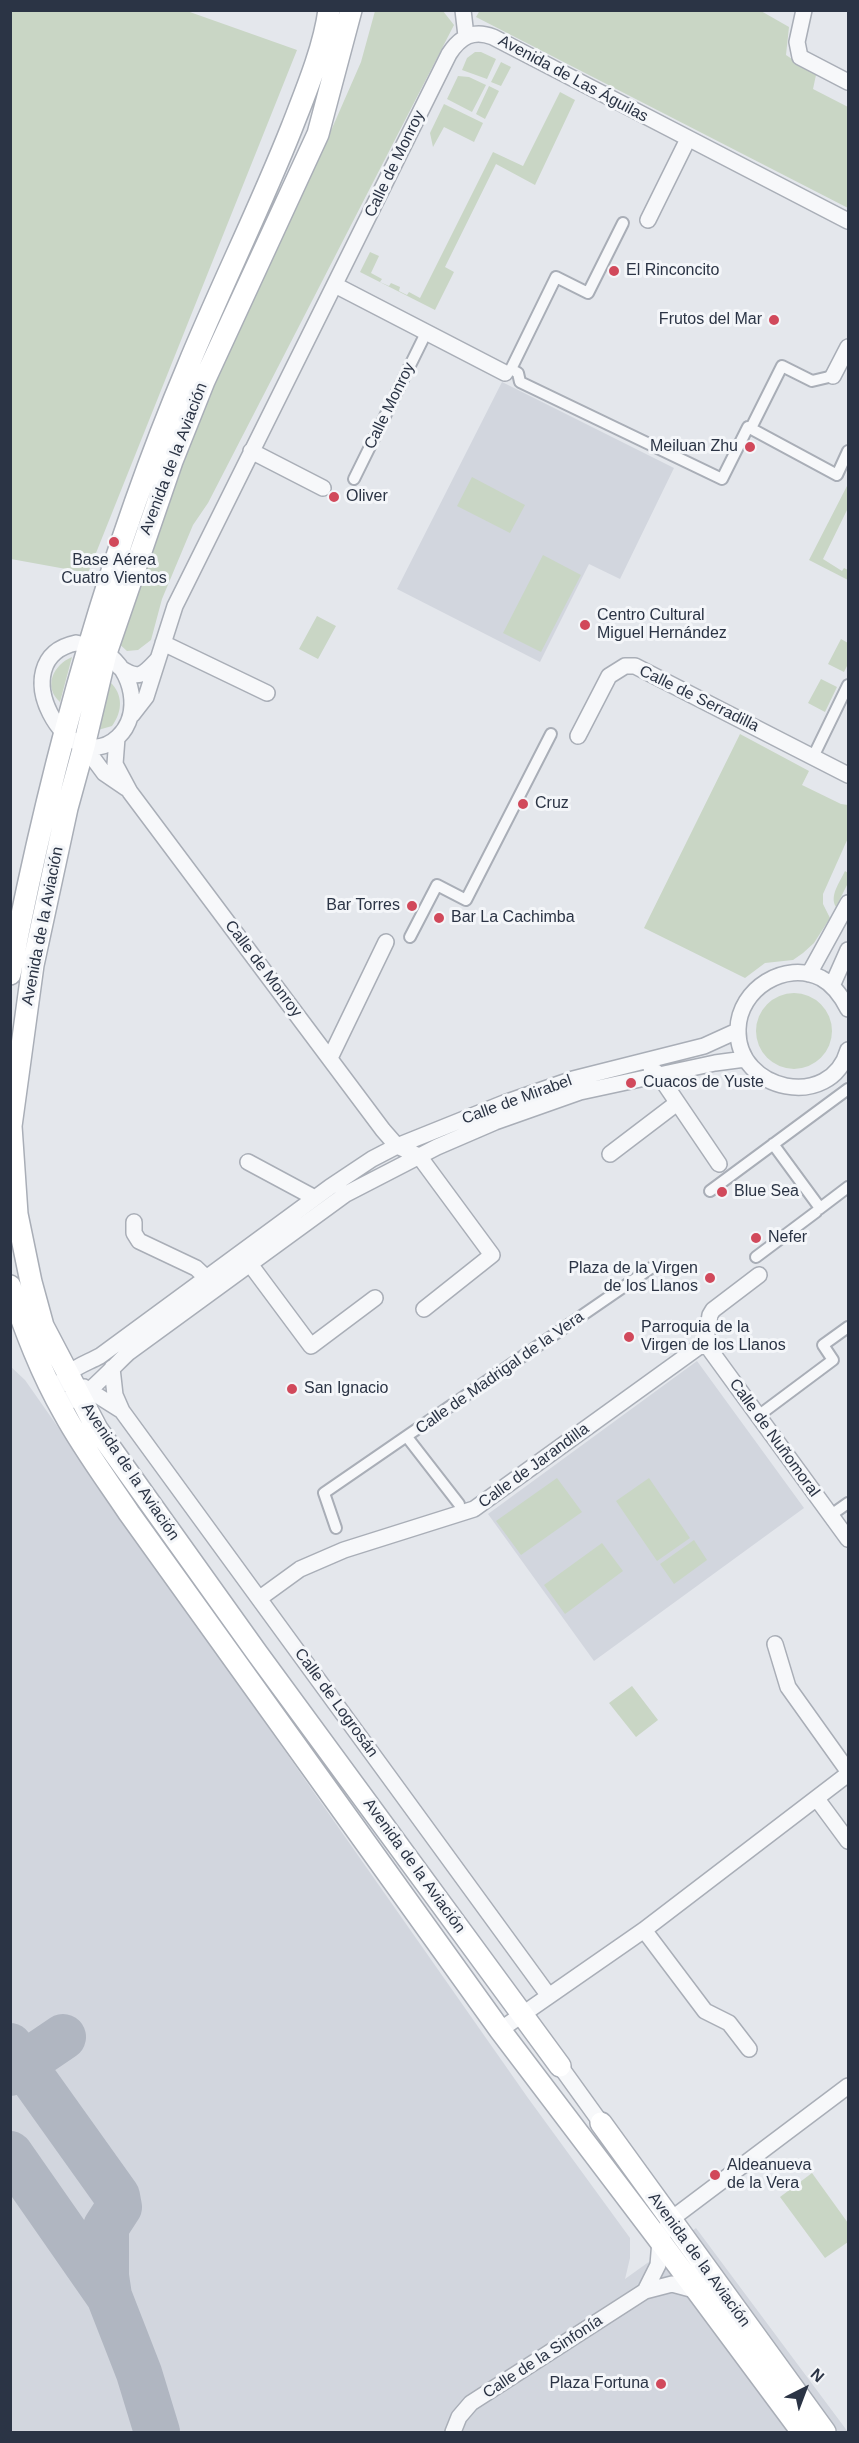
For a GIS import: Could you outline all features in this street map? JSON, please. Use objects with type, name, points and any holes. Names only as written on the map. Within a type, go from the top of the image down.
[{"type":"main road","name":"Avenida de la Aviación","points":[[329,10],[303,98],[278,163],[188,366],[150,462],[73,785],[33,965],[11,1126],[17,1214],[43,1326],[66,1373],[86,1401],[145,1499],[560,2066]]},
{"type":"main road","name":"Avenida de la Aviación","points":[[10,974],[28,888],[65,736],[105,655],[168,472],[204,381],[318,134],[351,10]]},
{"type":"main road","name":"Avenida de la Aviación","points":[[10,1286],[28,1336],[55,1396],[80,1440],[129,1513],[500,2030],[698,2290],[802,2433]]},
{"type":"main road","name":"Avenida de la Aviación","points":[[601,2123],[825,2433]]},
{"type":"street","points":[[462,39],[463,10]]},
{"type":"street","points":[[804,10],[796,42],[800,57],[849,82]]},
{"type":"street","name":"Avenida de Las Águilas","points":[[462,39],[478,33],[493,37],[849,221]]},
{"type":"street","name":"Calle de Monroy","points":[[397,1146],[130,792],[115,764],[117,738],[146,697],[175,606],[335,285],[462,39]]},
{"type":"street","points":[[648,220],[688,139]]},
{"type":"street","points":[[508,371],[556,277],[588,293],[623,223]]},
{"type":"street","points":[[335,285],[426,333],[518,374],[520,382],[722,479],[782,366],[812,381],[833,376],[849,347]]},
{"type":"street","name":"Calle Monroy","points":[[354,479],[426,333]]},
{"type":"street","points":[[750,428],[837,475],[849,451]]},
{"type":"street","points":[[251,451],[323,488]]},
{"type":"street","name":"Calle de Monroy","points":[[130,792],[104,772],[84,746],[65,736],[56,726],[41,698],[38,688],[39,675],[44,664],[61,646],[76,643],[105,655],[130,674],[138,676],[144,674],[161,650]]},
{"type":"street","points":[[161,650],[267,693]]},
{"type":"street","points":[[105,655],[131,692],[132,715]]},
{"type":"street","name":"Calle de Serradilla","points":[[578,736],[609,676],[625,666],[635,666],[849,775]]},
{"type":"street","points":[[813,756],[849,685]]},
{"type":"street","points":[[410,937],[437,885],[466,900],[552,734]]},
{"type":"street","points":[[84,746],[98,747],[117,738]]},
{"type":"street","points":[[73,785],[85,774],[93,771],[104,772]]},
{"type":"street","points":[[809,974],[849,903]]},
{"type":"street","points":[[330,1058],[386,942]]},
{"type":"street","points":[[832,986],[849,951]]},
{"type":"street","points":[[848,1057],[835,1073],[817,1084],[794,1088],[770,1082],[745,1059],[737,1031],[743,1006],[754,990],[776,976],[791,973],[809,974],[822,979],[842,996],[849,1009]]},
{"type":"street","name":"Calle de Mirabel","points":[[246,1258],[315,1198],[372,1159],[397,1146],[573,1079],[704,1046],[737,1031]]},
{"type":"street","name":"Calle de Mirabel","points":[[66,1373],[100,1356],[346,1194],[419,1156],[495,1122],[580,1092],[715,1062],[745,1059]]},
{"type":"street","points":[[641,1062],[658,1074],[718,1164]]},
{"type":"street","points":[[710,1191],[849,1089]]},
{"type":"street","points":[[610,1154],[677,1103]]},
{"type":"street","points":[[773,1144],[818,1210]]},
{"type":"street","points":[[397,1146],[419,1156],[492,1255],[424,1308]]},
{"type":"street","points":[[248,1162],[315,1198]]},
{"type":"street","points":[[756,1257],[849,1187]]},
{"type":"street","points":[[134,1222],[134,1233],[139,1241],[196,1268],[212,1283]]},
{"type":"street","points":[[246,1258],[311,1346],[375,1298]]},
{"type":"street","name":"Calle de Madrigal de la Vera","points":[[336,1528],[324,1493],[651,1268]]},
{"type":"street","points":[[700,1347],[712,1310],[759,1275]]},
{"type":"street","name":"Calle de Mirabel","points":[[86,1401],[112,1368],[212,1283]]},
{"type":"street","points":[[758,1416],[833,1360],[823,1345],[849,1327]]},
{"type":"street","name":"Calle de Nuñomoral","points":[[700,1347],[758,1416],[849,1539]]},
{"type":"street","name":"Calle de Jarandilla","points":[[260,1598],[300,1569],[344,1550],[474,1509],[700,1347]]},
{"type":"street","name":"Calle de Logrosán","points":[[112,1368],[115,1395],[122,1411],[549,1996]]},
{"type":"street","points":[[66,1373],[60,1381],[55,1396],[86,1401]]},
{"type":"street","name":"Calle de Logrosán","points":[[86,1401],[122,1411]]},
{"type":"street","name":"Calle de Madrigal de la Vera","points":[[407,1437],[459,1504]]},
{"type":"street","points":[[831,1515],[849,1503]]},
{"type":"street","points":[[500,2030],[644,1930],[849,1773],[788,1687],[775,1644]]},
{"type":"street","points":[[817,1799],[849,1840]]},
{"type":"street","points":[[644,1930],[705,2011],[729,2023],[749,2049]]},
{"type":"street","name":"Avenida de la Aviación","points":[[560,2066],[601,2123]]},
{"type":"street","points":[[645,2291],[658,2265],[660,2241],[670,2220],[849,2086]]},
{"type":"street","name":"Calle de la Sinfonía","points":[[453,2433],[459,2417],[471,2403],[645,2291],[672,2284],[698,2290]]},
{"type":"shaded area","points":[[502,382],[674,468],[620,579],[589,564],[540,662],[397,589]]},
{"type":"shaded area","points":[[697,1361],[804,1508],[594,1661],[488,1514]]},
{"type":"shaded area","points":[[10,1366],[25,1380],[528,2098],[630,2238],[630,2258],[625,2279],[696,2228],[848,2432],[11,2432]]},
{"type":"green space","points":[[480,10],[761,11],[789,27],[786,55],[816,75],[813,89],[848,107],[848,208],[476,17]]},
{"type":"green space","points":[[10,11],[187,11],[297,50],[88,573],[11,559]]},
{"type":"green space","points":[[375,11],[443,11],[454,25],[208,503],[193,525],[162,599],[151,640],[138,650],[127,651],[117,642],[176,471],[250,301],[316,165],[361,62]]},
{"type":"green space","points":[[475,52],[481,52],[496,59],[487,79],[462,70],[467,58]]},
{"type":"green space","points":[[501,62],[511,67],[501,86],[491,82]]},
{"type":"green space","points":[[458,76],[469,77],[486,85],[472,112],[447,99]]},
{"type":"green space","points":[[489,86],[499,91],[485,119],[476,114]]},
{"type":"green space","points":[[560,92],[575,100],[535,185],[496,164],[445,267],[454,272],[435,310],[360,272],[370,252],[379,256],[371,273],[382,279],[380,282],[389,286],[391,283],[400,287],[399,291],[407,295],[409,292],[420,298],[493,152],[523,166]]},
{"type":"green space","points":[[444,104],[483,123],[474,142],[444,127],[433,147],[430,133]]},
{"type":"green space","points":[[472,477],[525,505],[510,533],[457,506]]},
{"type":"green space","points":[[848,484],[848,508],[823,559],[842,571],[844,568],[848,570],[848,580],[809,560]]},
{"type":"green space","points":[[543,555],[581,575],[541,652],[503,633]]},
{"type":"green space","points":[[317,616],[336,626],[318,659],[299,649]]},
{"type":"green space","points":[[841,639],[848,643],[848,664],[844,672],[828,664]]},
{"type":"green space","points":[[72,657],[60,702],[52,690],[52,677],[60,665]]},
{"type":"green space","points":[[821,679],[837,687],[825,712],[808,703]]},
{"type":"green space","points":[[110,682],[119,697],[120,709],[112,726],[98,730]]},
{"type":"green space","points":[[740,734],[809,771],[802,785],[841,804],[848,805],[848,838],[823,894],[823,904],[830,918],[814,943],[803,953],[793,960],[765,963],[745,978],[644,928]]},
{"type":"green space","points":[[845,871],[848,873],[848,883],[836,907],[834,894]]},
{"type":"green space","points":[[794,993],[808,996],[821,1004],[829,1017],[832,1031],[829,1045],[821,1058],[808,1066],[794,1069],[780,1066],[767,1058],[759,1045],[756,1031],[759,1017],[767,1004],[780,996]]},
{"type":"green space","points":[[557,1478],[582,1512],[521,1555],[496,1521]]},
{"type":"green space","points":[[649,1478],[690,1538],[657,1561],[616,1501]]},
{"type":"green space","points":[[694,1540],[707,1560],[674,1584],[660,1564]]},
{"type":"green space","points":[[602,1543],[623,1571],[565,1614],[544,1585]]},
{"type":"green space","points":[[632,1686],[658,1720],[636,1737],[609,1703]]},
{"type":"green space","points":[[812,2173],[848,2223],[848,2242],[825,2258],[780,2197]]},
{"type":"taxiway","points":[[10,2073],[63,2037]]},
{"type":"taxiway","points":[[10,2046],[117,2196],[119,2207],[106,2227],[106,2276],[109,2296],[139,2373],[157,2432]]},
{"type":"taxiway","points":[[10,2154],[109,2296]]},
{"type":"place","name":"El Rinconcito","points":[[614,271]]},
{"type":"place","name":"Frutos del Mar","points":[[774,320]]},
{"type":"place","name":"Meiluan Zhu","points":[[750,447]]},
{"type":"place","name":"Oliver","points":[[334,497]]},
{"type":"place","name":"Base Aérea Cuatro Vientos","points":[[114,542]]},
{"type":"place","name":"Centro Cultural Miguel Hernández","points":[[585,625]]},
{"type":"place","name":"Cruz","points":[[523,804]]},
{"type":"place","name":"Bar Torres","points":[[412,906]]},
{"type":"place","name":"Bar La Cachimba","points":[[439,918]]},
{"type":"place","name":"Cuacos de Yuste","points":[[631,1083]]},
{"type":"place","name":"Blue Sea","points":[[722,1192]]},
{"type":"place","name":"Nefer","points":[[756,1238]]},
{"type":"place","name":"Plaza de la Virgen de los Llanos","points":[[710,1278]]},
{"type":"place","name":"Parroquia de la Virgen de los Llanos","points":[[629,1337]]},
{"type":"place","name":"San Ignacio","points":[[292,1389]]},
{"type":"place","name":"Aldeanueva de la Vera","points":[[715,2175]]},
{"type":"place","name":"Plaza Fortuna","points":[[661,2384]]}]
